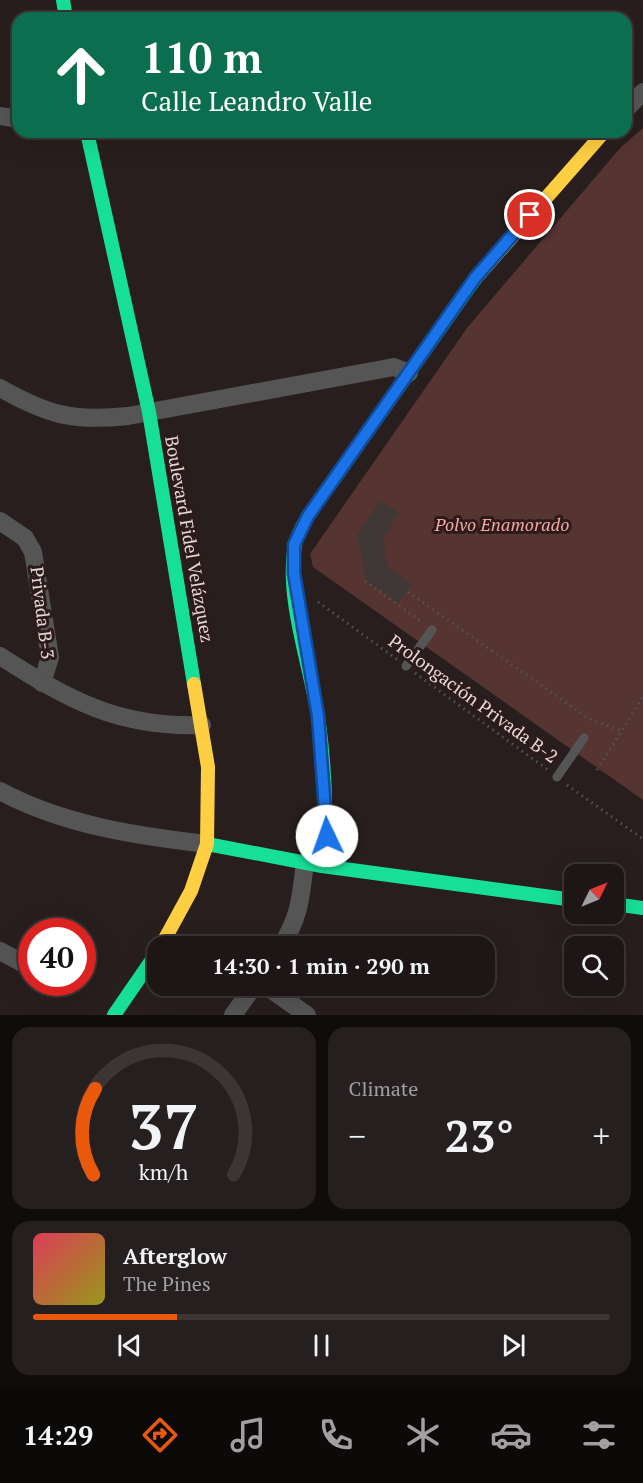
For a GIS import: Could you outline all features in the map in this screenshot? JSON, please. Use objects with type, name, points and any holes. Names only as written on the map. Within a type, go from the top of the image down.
[{"type":"street","points":[[632,103],[643,92]]},
{"type":"street","name":"Boulevard Fidel Velázquez","points":[[88,138],[149,412],[208,767],[207,844],[191,891],[166,936]]},
{"type":"street","points":[[286,936],[298,915],[314,864],[327,836],[318,716],[294,573],[294,545],[308,516],[475,278],[599,138]]},
{"type":"street","points":[[0,388],[52,414],[102,419],[394,367],[409,373]]},
{"type":"street","name":"Privada B-3","points":[[0,521],[25,538],[33,552],[50,657],[42,683]]},
{"type":"street","name":"Privada B-3","points":[[0,656],[42,683],[102,713],[160,724],[202,725]]},
{"type":"street","points":[[0,791],[22,803],[64,818],[144,835],[314,864],[564,899]]},
{"type":"street","points":[[624,905],[643,908]]},
{"type":"street","points":[[0,951],[18,961]]},
{"type":"street","points":[[114,1015],[147,967]]},
{"type":"street","points":[[233,1015],[247,996]]},
{"type":"street","points":[[280,996],[307,1015]]},
{"type":"lane","points":[[406,666],[429,627]]},
{"type":"lane","points":[[557,777],[584,738]]},
{"type":"path","points":[[365,581],[429,627]]},
{"type":"path","points":[[408,592],[588,718],[621,731]]},
{"type":"path","name":"Prolongación Privada B-2","points":[[311,596],[643,839]]},
{"type":"path","points":[[597,770],[643,697]]},
{"type":"green space","name":"Polvo Enamorado","points":[[643,128],[643,800],[313,567],[310,554],[467,328],[621,147]]},
{"type":"building","points":[[380,501],[399,513],[383,538],[388,567],[412,584],[398,603],[366,580],[357,535]]},
{"type":"traffic: fast","points":[[63,0],[65,12]]},
{"type":"traffic: fast","points":[[88,138],[149,412],[194,684]]},
{"type":"traffic: fast","points":[[322,866],[325,791],[318,716],[293,586],[296,541],[308,516],[475,279]]},
{"type":"traffic: fast","points":[[207,844],[322,866],[564,899]]},
{"type":"traffic: fast","points":[[624,905],[643,908]]},
{"type":"traffic: fast","points":[[114,1015],[147,967]]},
{"type":"traffic: slow","points":[[475,279],[599,138]]},
{"type":"traffic: slow","points":[[166,936],[191,891],[207,844],[208,767],[194,684]]},
{"type":"route","points":[[327,836],[318,716],[296,589],[294,545],[308,516],[475,278],[530,215]]}]
